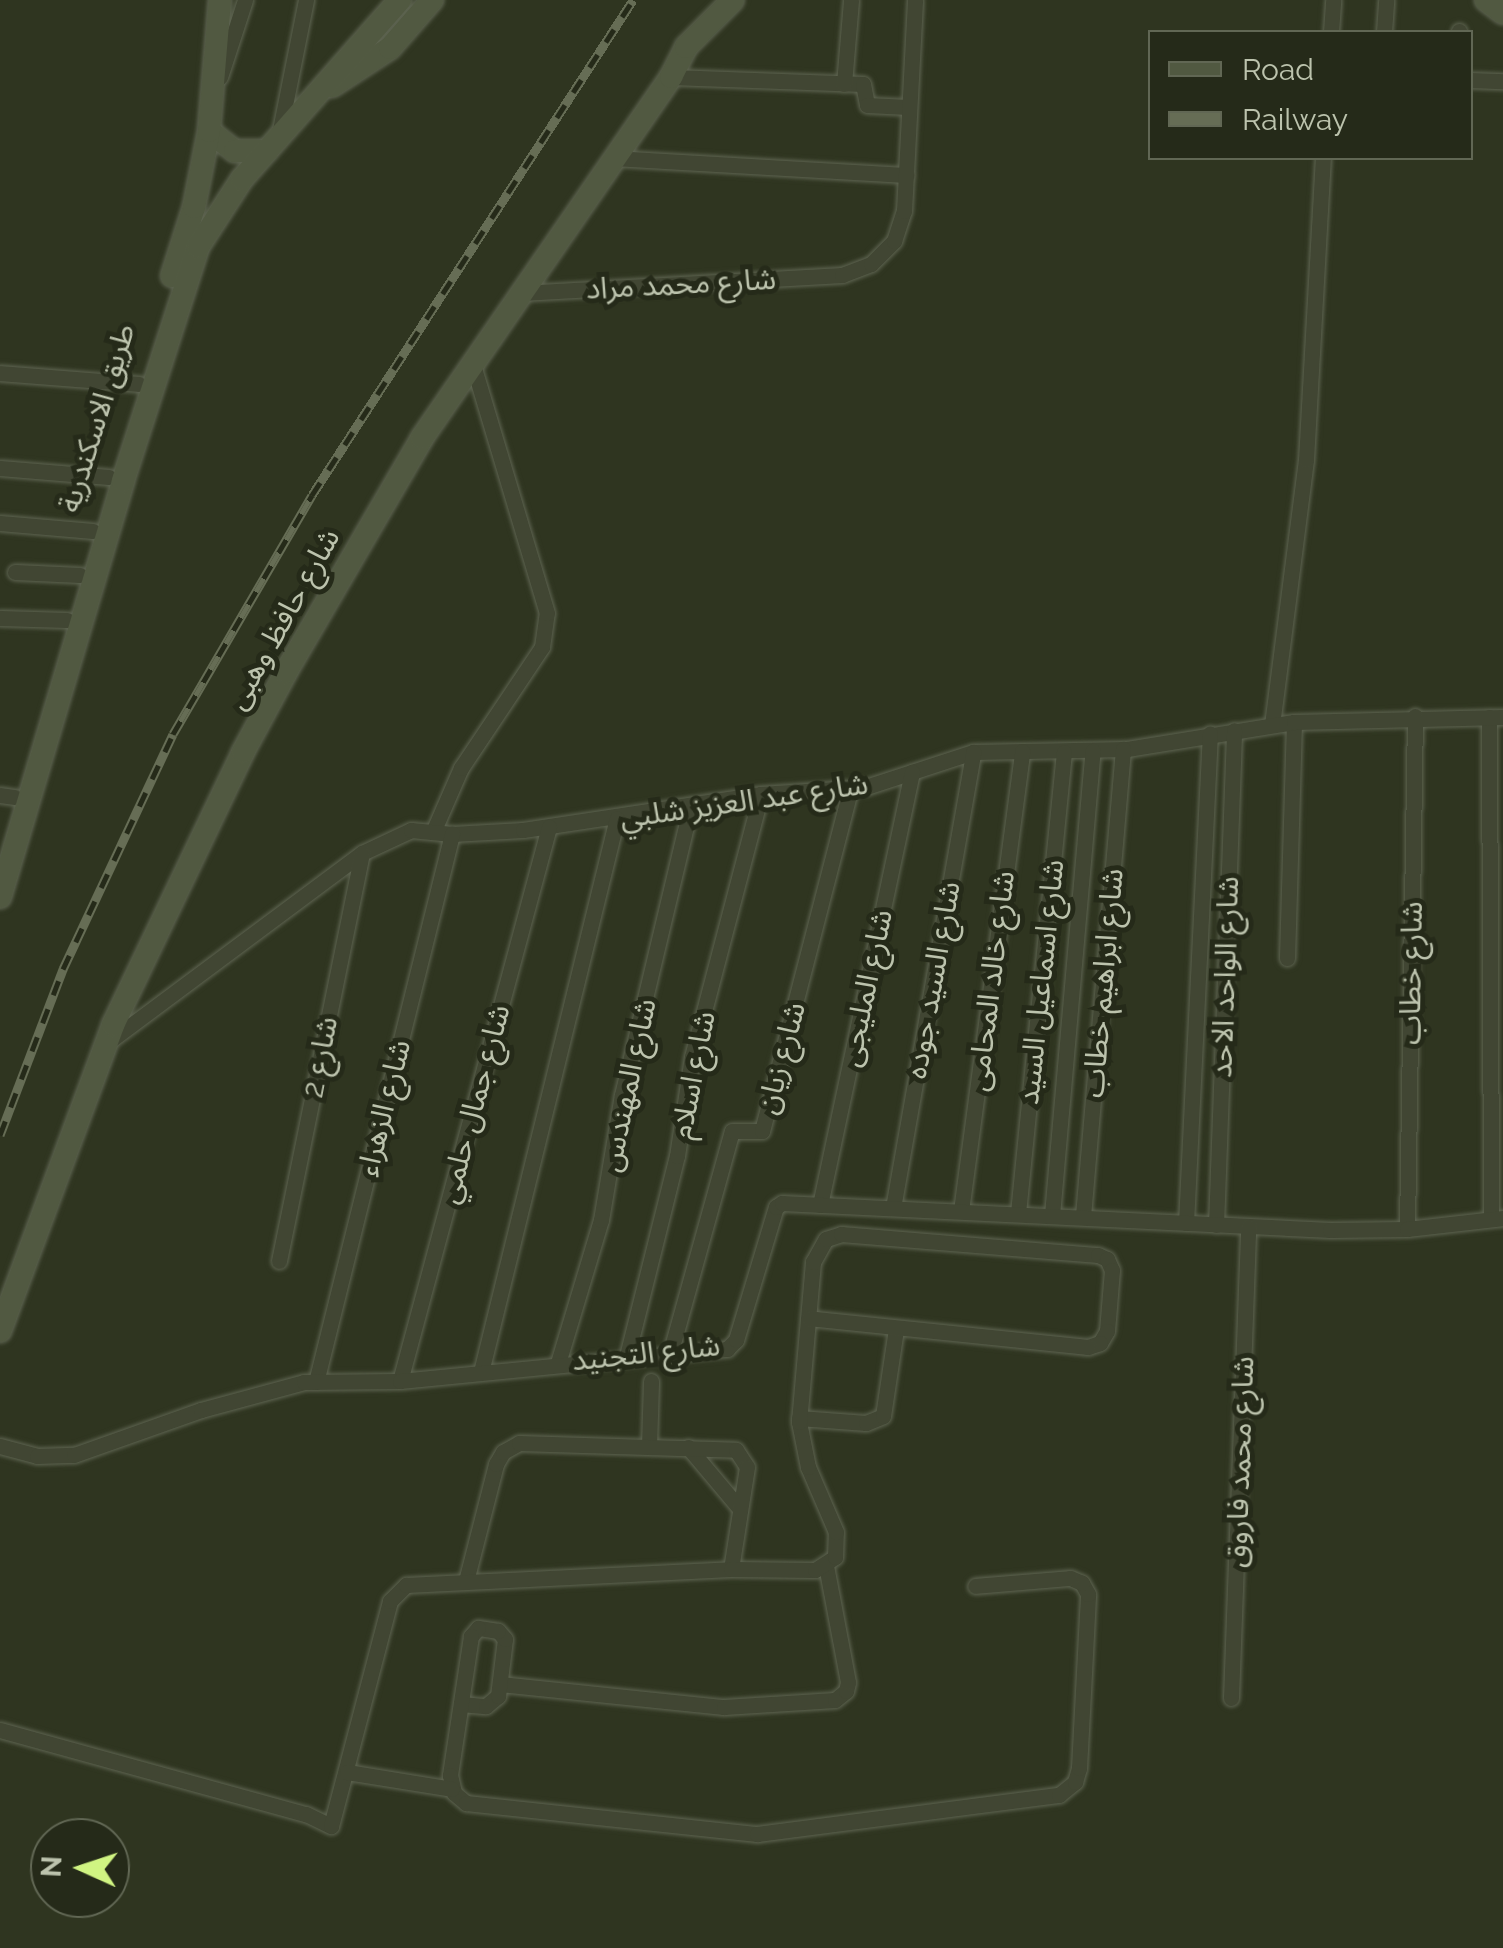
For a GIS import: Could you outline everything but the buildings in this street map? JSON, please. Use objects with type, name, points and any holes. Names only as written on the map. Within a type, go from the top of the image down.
[{"type":"main road","name":"طريق الاسكندرية","points":[[0,848],[8,796],[67,620],[194,207],[214,96],[220,0]]},
{"type":"main road","name":"طريق الاسكندرية","points":[[0,897],[188,272],[226,200],[400,0]]},
{"type":"main road","points":[[319,91],[358,72],[390,48],[432,0]]},
{"type":"main road","name":"شارع حافظ وهبى","points":[[0,1332],[106,1044],[252,736],[422,438],[612,158],[671,78],[686,48],[734,0]]},
{"type":"main road","points":[[1486,0],[1503,13]]},
{"type":"main road","points":[[686,48],[711,2]]},
{"type":"main road","points":[[209,131],[235,151],[273,145]]},
{"type":"street","points":[[214,96],[245,0]]},
{"type":"street","points":[[273,145],[306,0]]},
{"type":"street","points":[[844,84],[850,0]]},
{"type":"street","points":[[612,158],[907,175],[915,0]]},
{"type":"street","points":[[1331,30],[1332,0]]},
{"type":"street","points":[[1384,30],[1386,0]]},
{"type":"street","points":[[671,78],[865,86],[867,105],[908,107]]},
{"type":"street","points":[[1473,80],[1503,81]]},
{"type":"street","points":[[1272,725],[1306,460],[1323,160]]},
{"type":"street","name":"شارع محمد مراد","points":[[521,293],[842,276],[872,264],[894,241],[904,210],[907,175]]},
{"type":"street","points":[[433,832],[461,768],[542,646],[547,613],[472,364]]},
{"type":"street","points":[[0,373],[139,384]]},
{"type":"street","points":[[0,468],[109,477]]},
{"type":"street","points":[[0,523],[93,531]]},
{"type":"street","points":[[16,572],[80,574]]},
{"type":"street","points":[[0,618],[67,620]]},
{"type":"street","name":"شارع عبد العزيز شلبي","points":[[106,1044],[362,853],[395,834],[548,827],[761,794],[850,788],[973,752],[1123,749],[1294,722],[1415,716],[1496,717]]},
{"type":"street","name":"شارع خطاب","points":[[1407,1229],[1415,716]]},
{"type":"street","points":[[1496,717],[1497,1218]]},
{"type":"street","points":[[1286,958],[1294,722]]},
{"type":"street","name":"شارع الواحد الاحد","points":[[1216,1224],[1234,730]]},
{"type":"street","points":[[1186,1223],[1210,734]]},
{"type":"street","name":"شارع ابراهيم خطاب","points":[[1083,1216],[1123,749]]},
{"type":"street","name":"شارع خالد المحامى","points":[[961,1211],[1022,751]]},
{"type":"street","points":[[1052,1215],[1093,751]]},
{"type":"street","name":"شارع السيد جوده","points":[[894,1208],[973,752]]},
{"type":"street","name":"شارع اسماعيل السيد","points":[[1018,1213],[1064,752]]},
{"type":"street","name":"شارع المليجى","points":[[820,1205],[912,772]]},
{"type":"street","name":"شارع زيان","points":[[670,1354],[732,1131],[762,1131],[850,788]]},
{"type":"street","name":"شارع اسلام","points":[[627,1356],[678,1156],[694,1046],[761,794]]},
{"type":"street","name":"شارع المهندس","points":[[558,1363],[601,1220],[622,1095],[691,805]]},
{"type":"street","points":[[481,1372],[618,818]]},
{"type":"street","name":"شارع جمال حلمي","points":[[400,1381],[548,827]]},
{"type":"street","name":"شارع الزهراء","points":[[316,1382],[452,834]]},
{"type":"street","name":"شارع 2","points":[[279,1261],[362,853]]},
{"type":"street","name":"شارع التجنيد","points":[[0,1446],[36,1456],[74,1455],[258,1392],[316,1382],[400,1381],[730,1348],[776,1208],[786,1202],[1248,1226],[1407,1229],[1497,1218]]},
{"type":"street","name":"شارع محمد فاروق","points":[[1231,1698],[1248,1226]]},
{"type":"street","points":[[500,1684],[708,1706],[835,1700],[846,1691],[848,1682],[826,1566],[838,1545],[808,1468],[800,1418],[808,1318],[814,1256],[826,1239],[841,1234],[1098,1255],[1111,1264],[1107,1331],[1094,1346],[808,1318]]},
{"type":"street","points":[[800,1418],[866,1423],[883,1416],[896,1329]]},
{"type":"street","points":[[649,1446],[650,1381]]},
{"type":"street","points":[[466,1581],[496,1464],[508,1448],[519,1443],[726,1448],[740,1453],[746,1467],[731,1570]]},
{"type":"street","points":[[688,1447],[740,1509]]},
{"type":"street","points":[[0,1730],[306,1814],[331,1826],[390,1601],[406,1585],[731,1570],[814,1570],[826,1566]]},
{"type":"street","points":[[348,1772],[452,1789],[466,1803],[756,1834],[1059,1794],[1075,1782],[1079,1768],[1088,1594],[1082,1582],[1070,1578],[975,1586]]},
{"type":"street","points":[[452,1789],[450,1775],[461,1704],[475,1630],[496,1630],[503,1635],[498,1696],[486,1706],[461,1704]]},
{"type":"railway","points":[[0,1135],[63,969],[173,734],[312,495],[633,0]]}]
